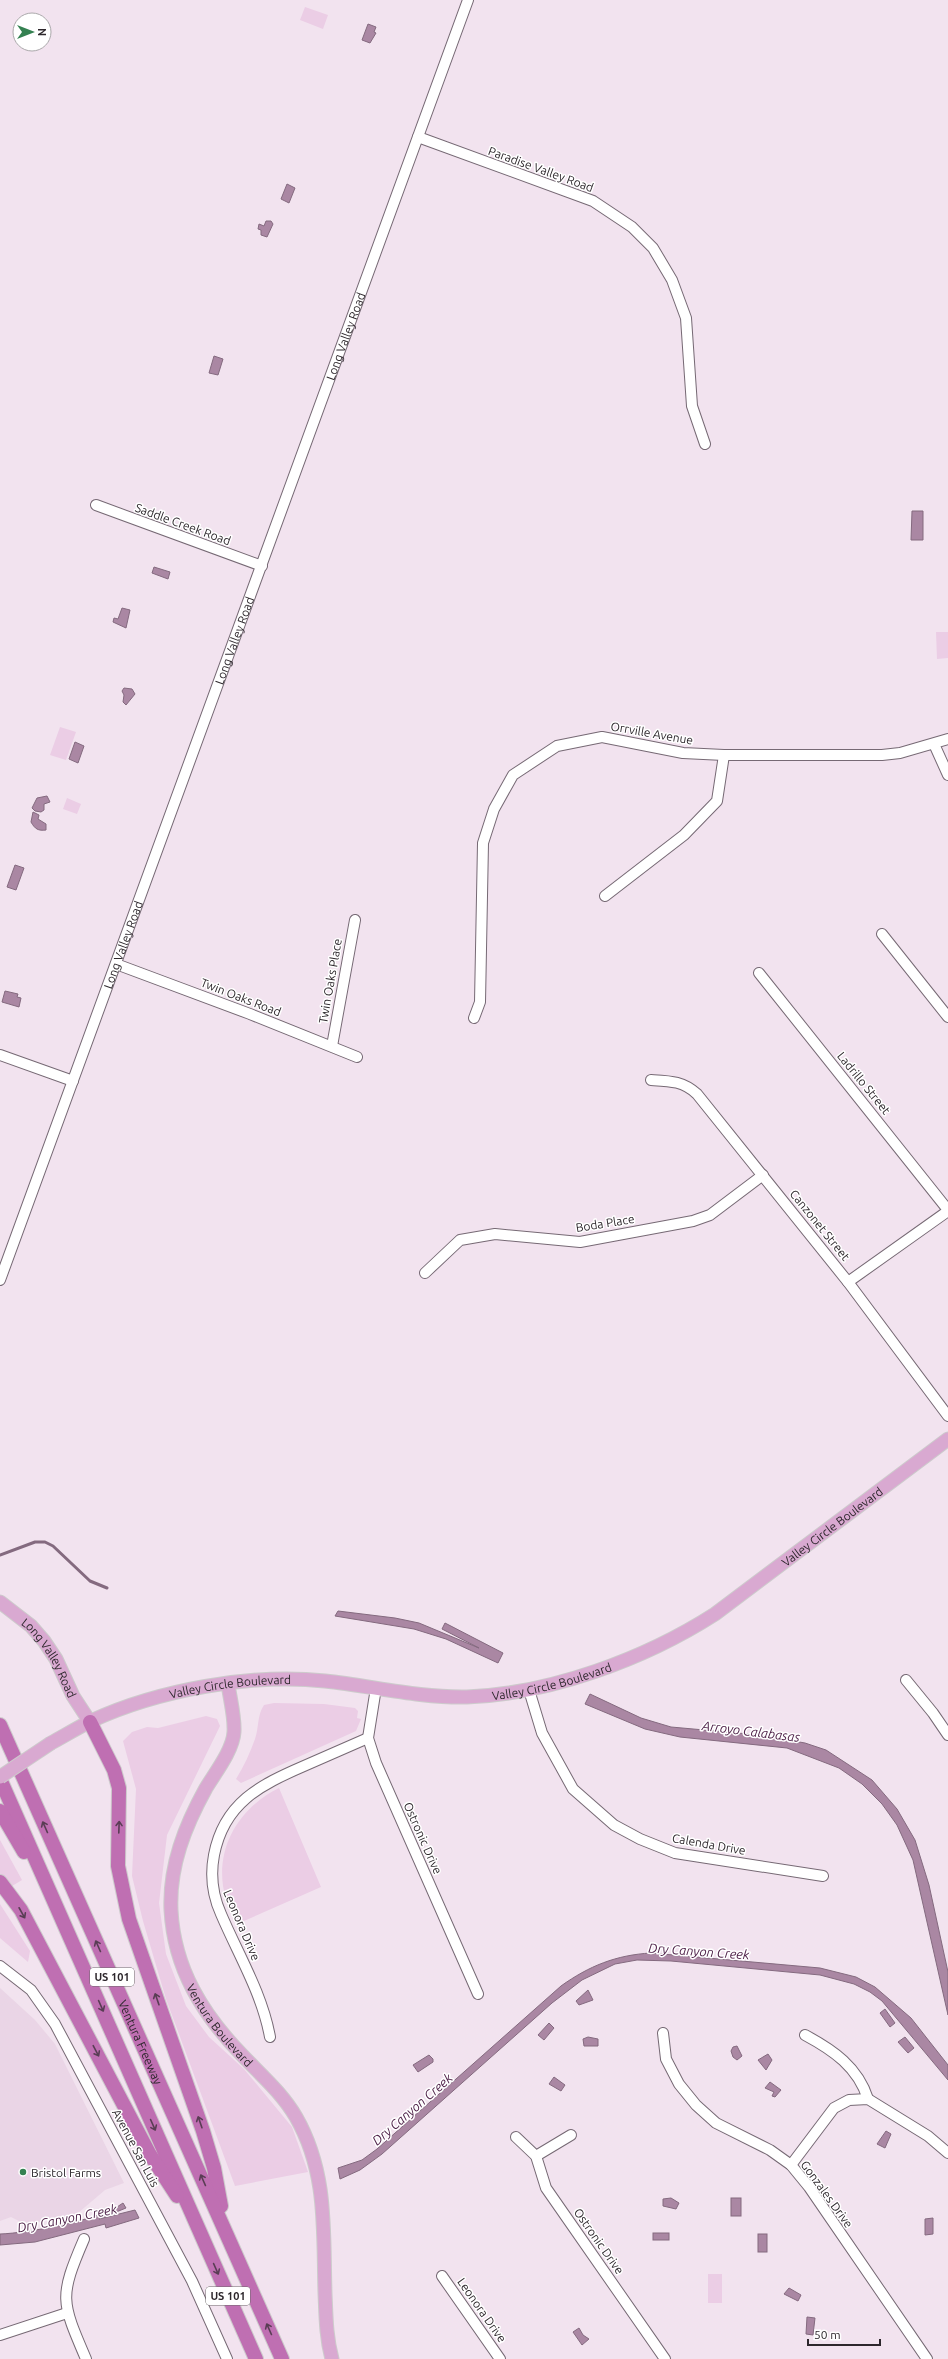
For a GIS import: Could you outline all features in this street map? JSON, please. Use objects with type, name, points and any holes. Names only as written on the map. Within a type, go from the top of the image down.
[{"type":"highway","points":[[90,1722],[114,1770],[119,1788],[118,1866],[129,1919],[214,2168],[225,2228]]},
{"type":"highway","name":"Ventura Freeway","points":[[0,1726],[225,2228],[282,2359]]},
{"type":"highway","name":"Ventura Freeway","points":[[0,1778],[256,2359]]},
{"type":"highway","points":[[0,1811],[59,1911]]},
{"type":"highway","points":[[0,1882],[20,1910],[149,2153],[200,2233]]},
{"type":"main road","name":"Valley Circle Boulevard","points":[[0,1778],[51,1743],[90,1722],[159,1698],[228,1684],[283,1680],[323,1681],[450,1697],[485,1696],[529,1690],[609,1667],[651,1650],[694,1627],[791,1557],[948,1439]]},
{"type":"main road","name":"Long Valley Road","points":[[0,1602],[31,1626],[44,1641],[56,1659],[73,1696],[90,1722]]},
{"type":"main road","name":"Ventura Boulevard","points":[[228,1684],[234,1732],[219,1767],[189,1820],[180,1843],[172,1887],[174,1934],[180,1960],[202,2008],[220,2032],[284,2099],[296,2117],[314,2156],[323,2201],[326,2324],[332,2359]]},
{"type":"street","name":"Long Valley Road","points":[[0,1280],[468,0]]},
{"type":"street","name":"Paradise Valley Road","points":[[418,137],[593,201],[632,227],[652,248],[672,280],[686,318],[692,406],[705,444]]},
{"type":"street","name":"Saddle Creek Road","points":[[96,505],[262,566]]},
{"type":"street","name":"Orrville Avenue","points":[[474,1018],[480,1002],[483,843],[494,809],[513,775],[557,746],[602,737],[683,753],[724,755],[882,755],[900,753],[948,739]]},
{"type":"street","points":[[934,744],[948,775]]},
{"type":"street","points":[[605,896],[684,835],[717,801],[724,755]]},
{"type":"street","name":"Twin Oaks Place","points":[[332,1046],[355,920]]},
{"type":"street","points":[[882,934],[948,1018]]},
{"type":"street","name":"Twin Oaks Road","points":[[116,964],[332,1046],[357,1057]]},
{"type":"street","name":"Ladrillo Street","points":[[759,973],[948,1210]]},
{"type":"street","points":[[0,1055],[73,1081]]},
{"type":"street","name":"Canzonet Street","points":[[651,1080],[679,1082],[688,1086],[763,1175],[848,1282],[948,1416]]},
{"type":"street","name":"Boda Place","points":[[425,1273],[460,1240],[495,1234],[580,1242],[693,1221],[710,1214],[763,1175]]},
{"type":"street","points":[[848,1282],[948,1210]]},
{"type":"street","points":[[906,1680],[933,1713],[948,1735]]},
{"type":"street","name":"Ostronic Drive","points":[[376,1688],[368,1738],[376,1763],[478,1994]]},
{"type":"street","name":"Calenda Drive","points":[[529,1690],[542,1732],[569,1782],[591,1806],[614,1825],[640,1839],[675,1853],[823,1876]]},
{"type":"street","name":"Leonora Drive","points":[[270,2037],[265,2012],[214,1897],[211,1870],[216,1844],[224,1823],[250,1794],[283,1775],[368,1738]]},
{"type":"street","name":"Avenue San Luis","points":[[0,1966],[31,1990],[55,2024],[192,2281],[228,2359]]},
{"type":"street","name":"Gonzales Drive","points":[[663,2033],[666,2059],[679,2084],[696,2105],[716,2122],[770,2150],[791,2165],[809,2187],[927,2359]]},
{"type":"street","points":[[805,2035],[827,2047],[850,2066],[864,2085],[868,2099]]},
{"type":"street","points":[[791,2165],[834,2108],[849,2100],[868,2099],[928,2136],[948,2153]]},
{"type":"street","points":[[536,2156],[570,2135]]},
{"type":"street","name":"Ostronic Drive","points":[[516,2137],[536,2156],[546,2188],[665,2359]]},
{"type":"street","points":[[84,2239],[68,2278],[65,2295],[67,2313],[86,2359]]},
{"type":"street","name":"Leonora Drive","points":[[442,2276],[500,2359]]},
{"type":"street","points":[[0,2335],[67,2313]]},
{"type":"shaded area","points":[[305,7],[328,15],[323,29],[300,20]]},
{"type":"shaded area","points":[[368,24],[376,27],[374,32],[376,33],[370,43],[362,40]]},
{"type":"shaded area","points":[[287,184],[295,188],[289,203],[281,199]]},
{"type":"shaded area","points":[[266,221],[271,221],[273,224],[267,237],[261,235],[261,230],[258,229],[259,224],[264,226]]},
{"type":"shaded area","points":[[214,356],[223,359],[218,375],[209,373]]},
{"type":"shaded area","points":[[912,511],[923,511],[923,540],[911,540]]},
{"type":"shaded area","points":[[154,567],[170,572],[168,579],[152,573]]},
{"type":"shaded area","points":[[122,608],[130,610],[126,628],[113,622],[114,618],[118,619]]},
{"type":"shaded area","points":[[936,632],[948,632],[948,658],[937,659]]},
{"type":"shaded area","points":[[124,688],[132,689],[135,694],[126,705],[123,702],[124,695],[122,691]]},
{"type":"shaded area","points":[[60,727],[76,732],[66,760],[50,755]]},
{"type":"shaded area","points":[[75,742],[84,746],[78,763],[69,759]]},
{"type":"shaded area","points":[[47,796],[50,802],[44,804],[44,810],[41,812],[35,811],[32,808],[37,798]]},
{"type":"shaded area","points":[[67,798],[81,804],[77,814],[63,809]]},
{"type":"shaded area","points":[[33,812],[39,815],[38,819],[46,824],[46,830],[39,830],[32,824]]},
{"type":"shaded area","points":[[15,865],[24,868],[16,890],[7,887]]},
{"type":"shaded area","points":[[5,991],[18,994],[17,997],[21,998],[19,1007],[2,1002]]},
{"type":"shaded area","points":[[338,1611],[395,1618],[419,1623],[479,1648],[442,1629],[445,1623],[503,1653],[498,1663],[446,1639],[414,1629],[335,1616]]},
{"type":"shaded area","points":[[590,1694],[641,1718],[671,1727],[760,1735],[805,1743],[826,1750],[872,1780],[897,1809],[915,1840],[929,1885],[948,1972],[948,2015],[913,1860],[897,1825],[882,1804],[862,1784],[839,1768],[787,1748],[680,1737],[645,1729],[585,1704]]},
{"type":"shaded area","points":[[274,1703],[324,1704],[355,1708],[358,1711],[357,1718],[361,1719],[356,1731],[241,1783],[236,1779],[247,1759],[255,1739],[262,1709],[264,1705]]},
{"type":"shaded area","points":[[206,1716],[217,1719],[220,1726],[167,1835],[159,1903],[166,1954],[186,2006],[209,2037],[244,2069],[292,2127],[308,2172],[235,2186],[166,1999],[143,1921],[132,1876],[136,1789],[123,1741],[132,1732],[147,1727],[158,1728]]},
{"type":"shaded area","points":[[279,1788],[321,1887],[237,1924],[227,1901],[223,1886],[222,1870],[228,1841],[243,1816],[254,1805]]},
{"type":"shaded area","points":[[0,1840],[22,1880],[12,1886],[0,1874]]},
{"type":"shaded area","points":[[0,1904],[30,1951],[28,1962],[0,1938]]},
{"type":"shaded area","points":[[651,1953],[820,1968],[856,1977],[875,1987],[911,2018],[948,2065],[948,2080],[882,2001],[870,1992],[854,1984],[820,1975],[671,1961],[637,1960],[615,1964],[582,1980],[552,2003],[382,2154],[360,2170],[340,2179],[338,2168],[362,2160],[377,2149],[561,1986],[571,1979],[603,1963],[626,1956]]},
{"type":"shaded area","points":[[0,1988],[35,2020],[55,2044],[124,2183],[105,2190],[78,2213],[27,2225],[11,2217],[0,2221]]},
{"type":"shaded area","points":[[588,1990],[593,2000],[579,2005],[576,2001]]},
{"type":"shaded area","points":[[885,2009],[895,2023],[890,2027],[880,2013]]},
{"type":"shaded area","points":[[549,2023],[554,2028],[544,2040],[538,2035]]},
{"type":"shaded area","points":[[588,2037],[598,2039],[598,2046],[584,2046],[583,2039]]},
{"type":"shaded area","points":[[905,2037],[914,2048],[908,2053],[898,2042]]},
{"type":"shaded area","points":[[737,2046],[742,2056],[737,2060],[733,2057],[731,2051],[733,2047]]},
{"type":"shaded area","points":[[768,2054],[772,2060],[766,2070],[758,2060]]},
{"type":"shaded area","points":[[429,2055],[433,2059],[433,2062],[418,2072],[413,2065]]},
{"type":"shaded area","points":[[554,2077],[565,2085],[561,2091],[549,2084]]},
{"type":"shaded area","points":[[770,2082],[781,2090],[775,2097],[772,2096],[774,2092],[765,2088]]},
{"type":"shaded area","points":[[886,2131],[891,2134],[885,2148],[877,2144]]},
{"type":"shaded area","points":[[671,2198],[679,2203],[676,2209],[663,2206],[663,2199]]},
{"type":"shaded area","points":[[731,2198],[741,2198],[741,2216],[731,2216]]},
{"type":"shaded area","points":[[123,2203],[126,2208],[99,2219],[135,2210],[139,2218],[106,2228],[105,2224],[35,2242],[0,2245],[0,2234],[46,2228],[82,2220],[99,2215]]},
{"type":"shaded area","points":[[933,2218],[933,2234],[925,2235],[925,2219]]},
{"type":"shaded area","points":[[653,2233],[669,2233],[669,2240],[653,2240]]},
{"type":"shaded area","points":[[758,2234],[767,2234],[767,2252],[758,2252]]},
{"type":"shaded area","points":[[708,2274],[722,2274],[722,2303],[708,2303]]},
{"type":"shaded area","points":[[789,2288],[801,2295],[798,2301],[784,2294]]},
{"type":"shaded area","points":[[807,2317],[815,2318],[813,2335],[806,2334]]},
{"type":"shaded area","points":[[579,2328],[583,2335],[589,2339],[582,2345],[573,2332]]},
{"type":"waterway","name":"Arroyo Calabasas","points":[[0,1555],[35,1542],[45,1542],[53,1546],[90,1581],[107,1588]]},
{"type":"place","name":"Bristol Farms","points":[[23,2172]]},
{"type":"water label","name":"Dry Canyon Creek","points":[[699,1951]]},
{"type":"water label","name":"Dry Canyon Creek","points":[[412,2109]]},
{"type":"water label","name":"Dry Canyon Creek","points":[[67,2218]]}]
